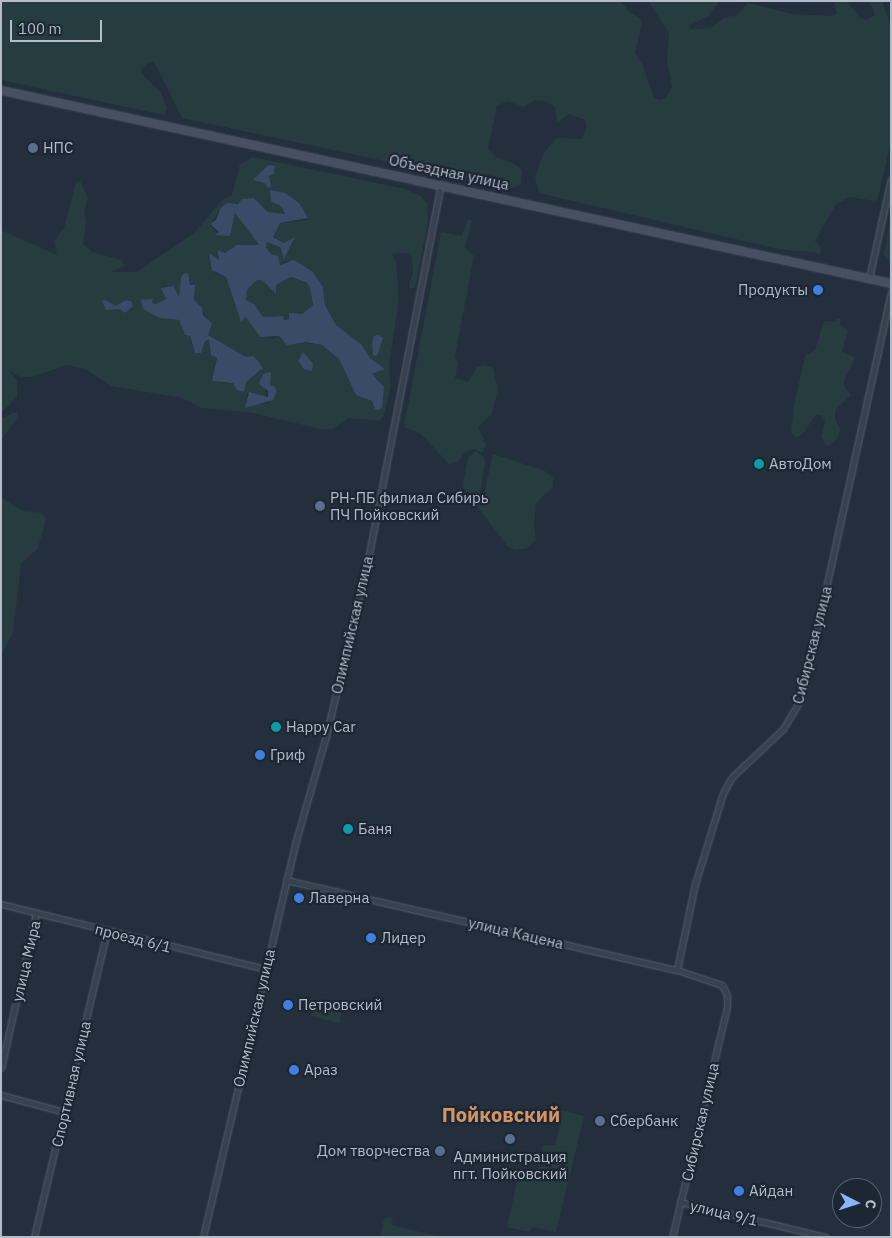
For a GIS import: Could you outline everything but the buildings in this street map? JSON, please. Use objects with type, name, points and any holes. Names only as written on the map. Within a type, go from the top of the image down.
[{"type":"street","name":"Объездная улица","points":[[1,90],[891,282]]},
{"type":"street","points":[[869,278],[891,179]]},
{"type":"street","name":"Олимпийская улица","points":[[203,1237],[286,880],[326,736],[368,559],[442,184]]},
{"type":"street","name":"Сибирская улица","points":[[677,970],[695,884],[723,793],[732,778],[783,729],[802,696],[891,292]]},
{"type":"street","name":"улица Кацена","points":[[286,880],[677,970],[718,982],[727,995],[727,1007]]},
{"type":"street","name":"проезд 6/1","points":[[1,904],[265,969]]},
{"type":"street","name":"улица Мира","points":[[1,1068],[36,913]]},
{"type":"street","name":"Спортивная улица","points":[[34,1237],[107,931]]},
{"type":"street","name":"Сибирская улица","points":[[672,1237],[727,1007]]},
{"type":"street","points":[[1,1095],[64,1112]]},
{"type":"street","name":"улица 9/1","points":[[680,1202],[826,1237]]},
{"type":"green space","points":[[1,1],[621,1],[628,11],[640,18],[642,23],[635,53],[643,66],[654,98],[660,100],[666,98],[672,87],[667,60],[669,33],[648,1],[720,1],[708,16],[689,26],[690,29],[711,28],[725,17],[736,16],[748,3],[792,14],[832,16],[837,14],[834,1],[847,1],[860,18],[867,20],[875,15],[870,1],[882,1],[891,26],[891,142],[878,198],[875,201],[850,197],[836,204],[815,241],[821,247],[820,253],[778,249],[539,193],[535,178],[543,154],[557,138],[582,139],[587,126],[585,120],[569,114],[557,123],[555,107],[545,101],[535,100],[524,107],[507,101],[497,106],[488,148],[496,157],[515,164],[522,170],[521,184],[512,188],[182,118],[154,61],[146,64],[140,72],[160,91],[167,108],[164,115],[1,80]]},
{"type":"green space","points":[[253,157],[405,189],[419,195],[427,203],[428,222],[415,288],[410,288],[409,284],[413,273],[412,257],[406,253],[392,254],[396,262],[399,298],[389,367],[391,385],[384,415],[379,421],[348,418],[332,429],[325,430],[253,413],[202,408],[182,398],[111,386],[86,369],[67,365],[31,377],[21,377],[9,371],[17,381],[17,397],[1,413],[1,230],[57,255],[54,241],[64,228],[76,182],[80,181],[88,198],[84,212],[86,222],[83,244],[92,252],[122,260],[125,266],[111,272],[137,272],[195,232],[222,200],[232,195],[240,164]],"holes":[[[254,198],[268,212],[286,214],[282,207],[276,205],[300,208],[308,220],[280,223],[273,236],[284,243],[294,241],[284,258],[280,247],[267,242],[266,248],[279,265],[285,261],[313,272],[323,287],[325,305],[336,326],[362,345],[370,358],[385,369],[372,374],[380,381],[374,408],[372,401],[356,395],[339,359],[322,345],[281,340],[278,336],[272,339],[258,335],[253,323],[236,308],[226,277],[215,273],[211,254],[219,260],[216,252],[228,252],[238,245],[259,245],[235,213],[230,233],[218,233],[210,226],[220,209]],[[190,277],[190,285],[195,285],[194,300],[212,324],[207,330],[208,335],[261,366],[261,371],[248,380],[223,383],[213,371],[217,358],[210,350],[209,340],[205,341],[202,350],[191,344],[190,336],[186,336],[179,320],[159,318],[143,309],[153,300],[151,303],[156,304],[166,298],[162,287],[174,286],[179,297]],[[270,383],[269,403],[254,404],[245,408],[247,395],[252,392],[266,398],[265,388]]]},
{"type":"green space","points":[[891,213],[891,264],[884,254]]},
{"type":"green space","points":[[468,219],[472,221],[465,247],[474,256],[455,356],[458,363],[455,378],[468,382],[477,367],[485,365],[493,368],[498,389],[492,413],[478,427],[486,445],[482,453],[474,449],[465,451],[459,461],[449,464],[421,434],[404,427],[441,232],[462,236]]},
{"type":"green space","points":[[291,277],[306,282],[310,288],[313,305],[302,314],[284,320],[282,316],[263,317],[254,304],[246,300],[247,290],[257,280],[262,280],[275,294],[276,285]]},
{"type":"green space","points":[[840,319],[841,326],[848,330],[842,351],[855,358],[844,380],[844,386],[851,395],[835,410],[835,419],[840,429],[838,438],[827,447],[821,437],[825,421],[822,415],[816,415],[802,435],[797,437],[791,433],[794,405],[805,356],[815,350],[824,321],[834,322]]},
{"type":"green space","points":[[12,413],[17,413],[17,418],[1,440],[1,419]]},
{"type":"green space","points":[[475,451],[484,457],[485,463],[479,501],[484,494],[493,454],[545,471],[553,478],[553,487],[536,503],[534,524],[536,539],[528,548],[516,550],[508,547],[462,486],[468,459]]},
{"type":"green space","points":[[1,497],[22,511],[42,513],[46,519],[38,548],[21,564],[13,633],[1,655]]},
{"type":"green space","points":[[314,1005],[342,1011],[339,1023],[311,1016]]},
{"type":"green space","points":[[550,1108],[584,1116],[556,1232],[532,1227],[530,1232],[507,1227],[517,1182],[541,1166],[551,1168],[553,1159],[541,1156],[543,1145],[555,1145],[562,1116],[549,1113]]},
{"type":"green space","points":[[393,1218],[391,1225],[441,1237],[380,1237],[384,1219]]},
{"type":"water","points":[[268,165],[275,166],[274,174],[269,176],[271,186],[268,188],[265,183],[253,180]]},
{"type":"water","points":[[270,190],[285,193],[299,203],[308,218],[280,223],[273,237],[284,243],[295,237],[284,259],[280,247],[267,242],[266,248],[271,254],[278,256],[280,265],[294,260],[313,272],[323,287],[325,305],[336,325],[362,345],[370,358],[385,369],[372,374],[384,387],[382,408],[375,409],[372,401],[356,395],[339,359],[322,345],[306,342],[287,345],[279,336],[260,337],[246,317],[241,322],[226,277],[212,270],[209,253],[219,260],[217,250],[225,253],[237,245],[259,245],[235,213],[230,236],[215,235],[219,232],[210,224],[216,220],[220,209],[227,203],[238,204],[242,199],[254,198],[268,212],[285,214],[282,207],[271,201]],"holes":[[[291,277],[306,282],[310,288],[313,305],[302,314],[289,313],[289,319],[284,320],[283,316],[263,317],[254,304],[246,300],[247,290],[257,280],[262,280],[276,294],[276,285]]]},
{"type":"water","points":[[188,273],[190,285],[195,285],[194,300],[202,308],[203,315],[212,323],[208,335],[246,357],[254,356],[263,368],[246,382],[244,392],[237,390],[233,383],[212,381],[217,358],[211,355],[209,340],[205,341],[201,353],[195,353],[190,336],[185,335],[179,320],[159,318],[143,309],[141,300],[153,299],[152,303],[156,304],[166,299],[161,288],[174,286],[179,297],[181,278],[183,274]]},
{"type":"water","points":[[105,300],[116,306],[126,300],[132,302],[133,306],[125,313],[120,309],[106,310],[102,301]]},
{"type":"water","points":[[378,335],[383,338],[377,356],[373,355],[372,343],[374,336]]},
{"type":"water","points":[[303,352],[313,364],[312,371],[304,369],[298,361]]},
{"type":"water","points":[[271,372],[270,386],[274,386],[277,391],[273,400],[245,408],[249,392],[268,397],[268,391],[259,384],[263,374]]},
{"type":"place","name":"НПС","points":[[33,148]]},
{"type":"place","name":"Продукты","points":[[818,290]]},
{"type":"place","name":"АвтоДом","points":[[759,464]]},
{"type":"place","name":"РН-ПБ филиал Сибирь ПЧ Пойковский","points":[[320,506]]},
{"type":"place","name":"Happy Car","points":[[276,727]]},
{"type":"place","name":"Гриф","points":[[260,755]]},
{"type":"place","name":"Баня","points":[[348,829]]},
{"type":"place","name":"Лаверна","points":[[299,898]]},
{"type":"place","name":"Лидер","points":[[371,938]]},
{"type":"place","name":"Петровский","points":[[288,1005]]},
{"type":"place","name":"Араз","points":[[294,1070]]},
{"type":"place","name":"Сбербанк","points":[[600,1121]]},
{"type":"place","name":"Администрация пгт. Пойковский","points":[[510,1139]]},
{"type":"place","name":"Дом творчества","points":[[440,1151]]},
{"type":"place","name":"Айдан","points":[[739,1191]]},
{"type":"district","name":"Пойковский","points":[[501,1114]]}]
